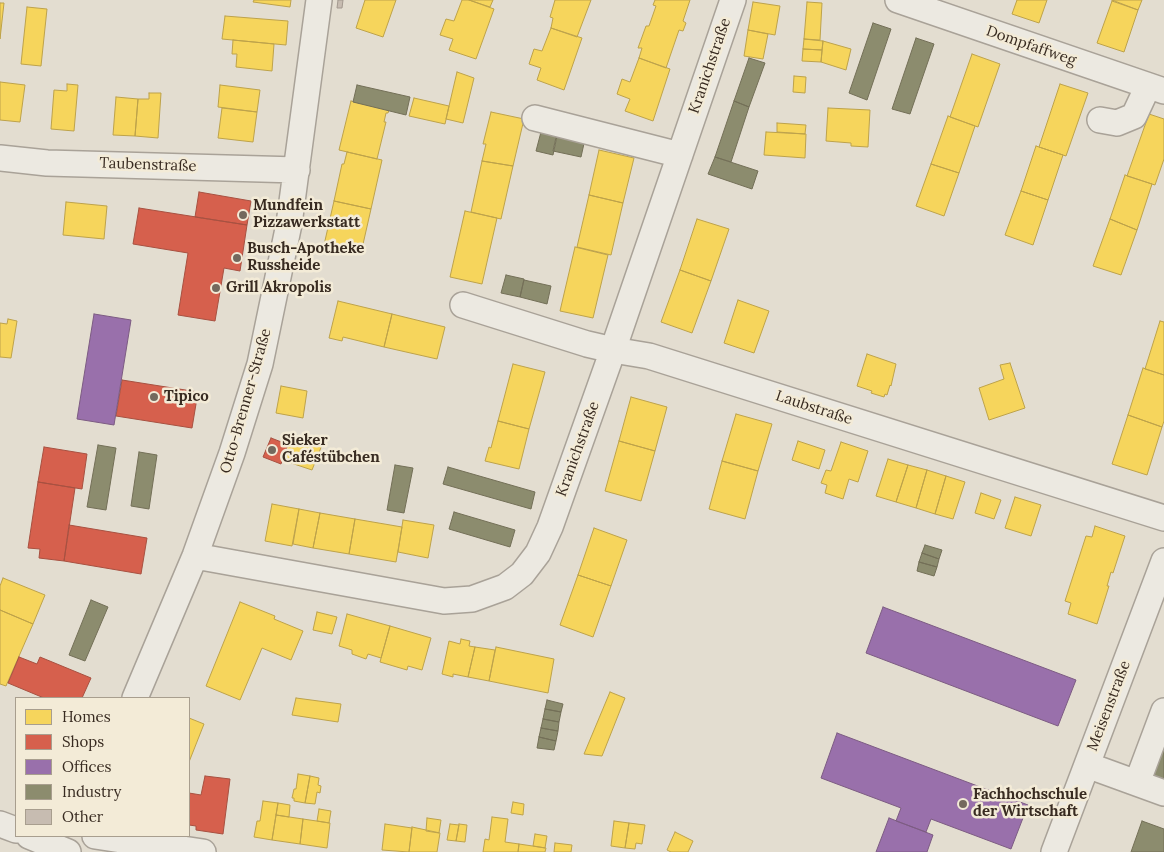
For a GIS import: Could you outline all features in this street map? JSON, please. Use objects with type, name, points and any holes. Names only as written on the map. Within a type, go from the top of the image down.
[{"type":"street","name":"Otto-Brenner-Straße","points":[[136,697],[195,556],[232,453],[260,364],[283,257],[297,170],[319,0]]},
{"type":"street","name":"Kranichstraße","points":[[195,556],[444,600],[472,599],[505,587],[522,574],[538,554],[550,527],[613,350],[732,0]]},
{"type":"street","name":"Dompfaffweg","points":[[898,0],[1156,89]]},
{"type":"street","points":[[1100,120],[1117,124],[1134,116],[1156,89]]},
{"type":"street","points":[[535,118],[680,155]]},
{"type":"street","name":"Taubenstraße","points":[[0,158],[47,162],[297,170]]},
{"type":"street","name":"Laubstraße","points":[[463,306],[587,344],[657,358],[1164,518]]},
{"type":"street","name":"Meisenstraße","points":[[1054,852],[1164,561]]},
{"type":"street","points":[[1137,783],[1164,711]]},
{"type":"street","points":[[1087,764],[1164,793]]},
{"type":"street","points":[[0,824],[15,830]]},
{"type":"street","points":[[32,837],[69,852],[77,837]]},
{"type":"street","points":[[102,837],[203,852]]},
{"type":"building: Homes","points":[[254,0],[291,0],[290,7],[253,2]]},
{"type":"building: Homes","points":[[365,0],[396,0],[383,37],[356,28]]},
{"type":"building: Homes","points":[[462,0],[469,0],[494,9],[476,59],[449,50],[453,39],[440,35],[446,19],[454,21]]},
{"type":"building: Homes","points":[[469,0],[493,0],[490,7]]},
{"type":"building: Homes","points":[[555,0],[591,0],[577,37],[551,28],[553,18],[550,17]]},
{"type":"building: Homes","points":[[655,0],[690,0],[683,21],[686,23],[683,31],[679,30],[666,68],[639,58],[642,48],[638,48],[646,26],[649,26],[656,6],[653,5]]},
{"type":"building: Homes","points":[[1017,0],[1047,0],[1039,23],[1012,14]]},
{"type":"building: Homes","points":[[1112,0],[1142,0],[1138,10]]},
{"type":"building: Homes","points":[[1112,1],[1138,10],[1124,52],[1097,43]]},
{"type":"building: Homes","points":[[753,2],[780,6],[775,35],[748,30]]},
{"type":"building: Homes","points":[[807,2],[822,3],[820,40],[804,39]]},
{"type":"building: Homes","points":[[0,3],[4,3],[0,39]]},
{"type":"building: Homes","points":[[27,7],[47,9],[41,66],[21,64]]},
{"type":"building: Homes","points":[[225,16],[288,21],[286,45],[222,39]]},
{"type":"building: Homes","points":[[551,28],[582,38],[564,90],[537,80],[541,68],[529,64],[534,49],[542,51]]},
{"type":"building: Homes","points":[[748,30],[768,34],[763,59],[744,56]]},
{"type":"building: Homes","points":[[804,39],[823,41],[822,50],[803,49]]},
{"type":"building: Homes","points":[[233,40],[274,44],[272,71],[236,67],[237,54],[232,54]]},
{"type":"building: Homes","points":[[823,41],[851,49],[846,70],[821,62]]},
{"type":"building: Homes","points":[[803,49],[822,50],[821,62],[802,61]]},
{"type":"building: Homes","points":[[972,54],[1000,64],[978,127],[950,117]]},
{"type":"building: Homes","points":[[639,58],[670,69],[653,121],[625,111],[630,99],[617,94],[622,79],[630,82]]},
{"type":"building: Homes","points":[[457,72],[474,78],[463,123],[446,119]]},
{"type":"building: Homes","points":[[794,76],[806,77],[805,93],[793,92]]},
{"type":"building: Homes","points":[[0,82],[25,85],[20,122],[0,120]]},
{"type":"building: Homes","points":[[67,84],[78,85],[74,131],[51,129],[54,90],[67,91]]},
{"type":"building: Homes","points":[[1060,84],[1088,93],[1066,156],[1039,147]]},
{"type":"building: Homes","points":[[220,85],[260,90],[257,112],[218,107]]},
{"type":"building: Homes","points":[[149,93],[161,93],[158,138],[135,136],[138,99],[149,99]]},
{"type":"building: Homes","points":[[116,97],[138,99],[135,136],[113,135]]},
{"type":"building: Homes","points":[[414,98],[449,106],[445,124],[409,116]]},
{"type":"building: Homes","points":[[351,101],[389,110],[386,113],[384,122],[386,122],[377,159],[339,150]]},
{"type":"building: Homes","points":[[222,108],[257,112],[253,142],[218,138]]},
{"type":"building: Homes","points":[[828,108],[870,110],[868,147],[851,146],[851,143],[826,141]]},
{"type":"building: Homes","points":[[491,112],[524,119],[513,166],[482,161],[486,144],[483,144]]},
{"type":"building: Homes","points":[[1149,114],[1164,119],[1164,159],[1155,185],[1127,176]]},
{"type":"building: Homes","points":[[948,116],[975,126],[959,173],[931,164]]},
{"type":"building: Homes","points":[[777,123],[806,125],[805,134],[777,132]]},
{"type":"building: Homes","points":[[766,132],[806,134],[805,158],[764,155]]},
{"type":"building: Homes","points":[[1036,146],[1063,155],[1048,200],[1021,191]]},
{"type":"building: Homes","points":[[599,150],[634,158],[623,203],[589,195]]},
{"type":"building: Homes","points":[[347,152],[382,160],[371,209],[334,201],[342,164],[344,164]]},
{"type":"building: Homes","points":[[482,161],[513,166],[501,219],[471,212]]},
{"type":"building: Homes","points":[[931,164],[959,173],[944,216],[916,206]]},
{"type":"building: Homes","points":[[1125,175],[1152,184],[1137,230],[1110,219]]},
{"type":"building: Homes","points":[[1021,191],[1048,200],[1033,245],[1005,235]]},
{"type":"building: Homes","points":[[589,195],[623,203],[611,255],[577,247]]},
{"type":"building: Homes","points":[[334,201],[371,209],[361,253],[324,245]]},
{"type":"building: Homes","points":[[66,202],[107,206],[104,239],[63,235]]},
{"type":"building: Homes","points":[[465,211],[497,218],[482,284],[450,277]]},
{"type":"building: Homes","points":[[697,219],[729,229],[711,281],[680,270]]},
{"type":"building: Homes","points":[[1110,219],[1137,230],[1121,275],[1093,266]]},
{"type":"building: Homes","points":[[575,247],[608,255],[593,318],[560,311]]},
{"type":"building: Homes","points":[[680,270],[711,281],[692,333],[661,322]]},
{"type":"building: Homes","points":[[738,300],[769,311],[754,353],[724,343]]},
{"type":"building: Homes","points":[[338,301],[392,314],[384,347],[343,337],[342,341],[329,338]]},
{"type":"building: Homes","points":[[392,314],[445,327],[437,359],[384,347]]},
{"type":"building: Homes","points":[[8,319],[17,321],[11,358],[0,357],[0,323],[7,324]]},
{"type":"building: Homes","points":[[1160,321],[1164,322],[1164,375],[1145,369]]},
{"type":"building: Homes","points":[[867,354],[896,364],[891,386],[884,397],[857,386]]},
{"type":"building: Homes","points":[[1010,363],[1025,408],[989,420],[979,388],[1004,379],[1000,365]]},
{"type":"building: Homes","points":[[513,364],[545,372],[529,429],[498,421]]},
{"type":"building: Homes","points":[[1143,368],[1164,375],[1164,421],[1162,427],[1128,415]]},
{"type":"building: Homes","points":[[281,386],[307,391],[303,418],[276,413]]},
{"type":"building: Homes","points":[[631,397],[667,407],[655,451],[619,441]]},
{"type":"building: Homes","points":[[736,414],[772,424],[758,471],[722,461]]},
{"type":"building: Homes","points":[[1128,415],[1162,427],[1147,475],[1112,464]]},
{"type":"building: Homes","points":[[498,421],[529,429],[519,469],[485,461],[489,447],[491,448]]},
{"type":"building: Homes","points":[[291,435],[322,445],[312,470],[282,460],[287,447],[284,443],[286,438],[291,437]]},
{"type":"building: Homes","points":[[619,441],[655,451],[641,501],[605,491]]},
{"type":"building: Homes","points":[[798,441],[825,450],[819,469],[792,460]]},
{"type":"building: Homes","points":[[841,442],[868,451],[858,482],[849,479],[843,499],[825,493],[827,485],[821,483],[826,470],[831,471]]},
{"type":"building: Homes","points":[[888,459],[908,465],[896,502],[876,496]]},
{"type":"building: Homes","points":[[722,461],[758,471],[745,519],[709,509]]},
{"type":"building: Homes","points":[[908,465],[927,470],[916,508],[896,502]]},
{"type":"building: Homes","points":[[927,470],[946,476],[935,514],[916,508]]},
{"type":"building: Homes","points":[[946,476],[965,482],[953,519],[935,514]]},
{"type":"building: Homes","points":[[981,493],[1001,500],[994,519],[975,513]]},
{"type":"building: Homes","points":[[1015,497],[1041,505],[1031,536],[1005,528]]},
{"type":"building: Homes","points":[[272,504],[299,509],[292,546],[265,541]]},
{"type":"building: Homes","points":[[299,509],[320,513],[313,548],[293,544]]},
{"type":"building: Homes","points":[[320,513],[355,519],[349,554],[313,548]]},
{"type":"building: Homes","points":[[355,519],[402,527],[396,562],[349,554]]},
{"type":"building: Homes","points":[[403,520],[434,525],[428,558],[398,552]]},
{"type":"building: Homes","points":[[1095,526],[1125,536],[1113,573],[1111,572],[1107,586],[1109,586],[1097,624],[1068,614],[1071,603],[1065,601],[1086,536],[1092,537]]},
{"type":"building: Homes","points":[[594,528],[627,540],[611,586],[578,575]]},
{"type":"building: Homes","points":[[578,575],[611,586],[593,637],[560,625]]},
{"type":"building: Homes","points":[[3,578],[45,595],[33,624],[0,610],[0,586]]},
{"type":"building: Homes","points":[[240,602],[275,616],[274,619],[303,631],[291,660],[262,648],[240,700],[206,686]]},
{"type":"building: Homes","points":[[0,610],[33,624],[6,686],[0,684]]},
{"type":"building: Homes","points":[[317,612],[337,617],[332,634],[313,630]]},
{"type":"building: Homes","points":[[347,614],[390,626],[381,658],[368,654],[366,659],[352,654],[352,650],[339,646]]},
{"type":"building: Homes","points":[[390,626],[431,638],[422,670],[408,666],[407,670],[380,662]]},
{"type":"building: Homes","points":[[461,639],[470,641],[469,646],[475,647],[468,677],[453,674],[453,677],[442,674],[449,641],[460,644]]},
{"type":"building: Homes","points":[[475,647],[495,650],[489,681],[468,677]]},
{"type":"building: Homes","points":[[496,647],[554,659],[548,693],[489,681]]},
{"type":"building: Homes","points":[[610,692],[625,698],[602,756],[584,754]]},
{"type":"building: Homes","points":[[296,698],[341,704],[338,722],[292,715]]},
{"type":"building: Homes","points":[[190,718],[204,724],[190,759]]},
{"type":"building: Homes","points":[[298,774],[310,776],[305,803],[294,801],[294,798],[292,798],[294,789],[296,789]]},
{"type":"building: Homes","points":[[310,776],[319,778],[318,785],[321,786],[320,793],[317,792],[315,804],[305,803]]},
{"type":"building: Homes","points":[[263,801],[278,803],[272,840],[254,837],[257,821],[260,821]]},
{"type":"building: Homes","points":[[513,802],[524,804],[523,815],[511,813]]},
{"type":"building: Homes","points":[[278,803],[290,805],[289,817],[276,815]]},
{"type":"building: Homes","points":[[319,809],[331,811],[329,823],[317,821]]},
{"type":"building: Homes","points":[[276,815],[303,819],[300,844],[272,840]]},
{"type":"building: Homes","points":[[492,817],[508,819],[505,842],[519,844],[518,852],[483,852],[485,839],[489,840]]},
{"type":"building: Homes","points":[[427,818],[441,820],[439,833],[426,831]]},
{"type":"building: Homes","points":[[303,819],[330,823],[327,848],[300,844]]},
{"type":"building: Homes","points":[[614,821],[629,823],[625,848],[611,846]]},
{"type":"building: Homes","points":[[629,823],[645,825],[642,844],[636,843],[635,849],[625,848]]},
{"type":"building: Homes","points":[[385,824],[412,828],[409,852],[382,850]]},
{"type":"building: Homes","points":[[450,824],[459,825],[456,841],[447,840]]},
{"type":"building: Homes","points":[[459,824],[467,825],[465,842],[456,841]]},
{"type":"building: Homes","points":[[412,827],[440,833],[437,852],[409,852]]},
{"type":"building: Homes","points":[[675,832],[693,841],[688,852],[671,852],[667,850]]},
{"type":"building: Homes","points":[[535,834],[547,836],[545,848],[533,846]]},
{"type":"building: Homes","points":[[555,843],[572,845],[571,852],[554,852]]},
{"type":"building: Homes","points":[[519,844],[546,848],[545,852],[518,852]]},
{"type":"building: Shops","points":[[199,192],[251,201],[247,225],[195,217]]},
{"type":"building: Shops","points":[[139,208],[247,225],[240,271],[224,268],[215,321],[178,315],[188,253],[133,244]]},
{"type":"building: Shops","points":[[122,380],[198,392],[192,428],[116,416]]},
{"type":"building: Shops","points":[[271,438],[284,443],[287,447],[281,464],[263,457]]},
{"type":"building: Shops","points":[[44,447],[87,454],[82,489],[38,482]]},
{"type":"building: Shops","points":[[38,482],[75,488],[64,561],[39,558],[40,549],[28,548]]},
{"type":"building: Shops","points":[[69,525],[147,538],[141,574],[64,561]]},
{"type":"building: Shops","points":[[19,657],[37,664],[40,657],[91,678],[82,697],[42,697],[8,683]]},
{"type":"building: Shops","points":[[205,776],[230,779],[223,834],[196,830],[196,826],[190,825],[190,793],[201,795]]},
{"type":"building: Offices","points":[[94,314],[131,320],[114,425],[77,419]]},
{"type":"building: Offices","points":[[883,607],[1076,680],[1058,726],[866,653]]},
{"type":"building: Offices","points":[[837,733],[1028,805],[1011,849],[931,819],[926,832],[896,821],[901,808],[821,778]]},
{"type":"building: Offices","points":[[889,818],[933,835],[927,852],[876,852]]},
{"type":"building: Industry","points":[[873,23],[891,29],[867,100],[849,93]]},
{"type":"building: Industry","points":[[916,38],[934,44],[910,114],[892,109]]},
{"type":"building: Industry","points":[[749,58],[765,63],[749,107],[734,101]]},
{"type":"building: Industry","points":[[357,85],[410,97],[406,115],[353,102]]},
{"type":"building: Industry","points":[[734,101],[749,107],[731,162],[715,157]]},
{"type":"building: Industry","points":[[541,132],[557,136],[553,155],[536,151]]},
{"type":"building: Industry","points":[[557,133],[585,139],[581,157],[553,151]]},
{"type":"building: Industry","points":[[715,157],[758,171],[752,189],[708,174]]},
{"type":"building: Industry","points":[[506,275],[524,279],[520,297],[501,293]]},
{"type":"building: Industry","points":[[524,280],[551,286],[547,304],[520,297]]},
{"type":"building: Industry","points":[[98,445],[116,448],[106,510],[87,507]]},
{"type":"building: Industry","points":[[139,452],[157,455],[149,509],[131,506]]},
{"type":"building: Industry","points":[[395,465],[413,468],[404,513],[387,510]]},
{"type":"building: Industry","points":[[448,467],[535,492],[531,509],[443,484]]},
{"type":"building: Industry","points":[[454,512],[515,530],[510,547],[449,529]]},
{"type":"building: Industry","points":[[925,545],[942,550],[939,559],[922,553]]},
{"type":"building: Industry","points":[[922,553],[939,559],[937,567],[919,562]]},
{"type":"building: Industry","points":[[919,562],[937,567],[934,576],[917,571]]},
{"type":"building: Industry","points":[[91,600],[108,607],[85,661],[69,655]]},
{"type":"building: Industry","points":[[547,700],[563,704],[561,712],[545,709]]},
{"type":"building: Industry","points":[[545,709],[561,712],[559,722],[543,719]]},
{"type":"building: Industry","points":[[543,719],[559,722],[558,731],[541,728]]},
{"type":"building: Industry","points":[[541,728],[558,731],[556,741],[539,737]]},
{"type":"building: Industry","points":[[539,737],[556,741],[554,750],[537,748]]},
{"type":"building: Industry","points":[[1164,744],[1164,786],[1150,780]]},
{"type":"building: Industry","points":[[1142,821],[1164,829],[1164,852],[1131,852]]},
{"type":"building: Other","points":[[338,0],[343,0],[342,8],[337,8]]},
{"type":"place","name":"Mundfein Pizzawerkstatt","points":[[243,215]]},
{"type":"place","name":"Busch-Apotheke Russheide","points":[[237,258]]},
{"type":"place","name":"Grill Akropolis","points":[[216,288]]},
{"type":"place","name":"Tipico","points":[[154,397]]},
{"type":"place","name":"Sieker Caféstübchen","points":[[272,450]]},
{"type":"place","name":"Fachhochschule der Wirtschaft","points":[[963,804]]}]
